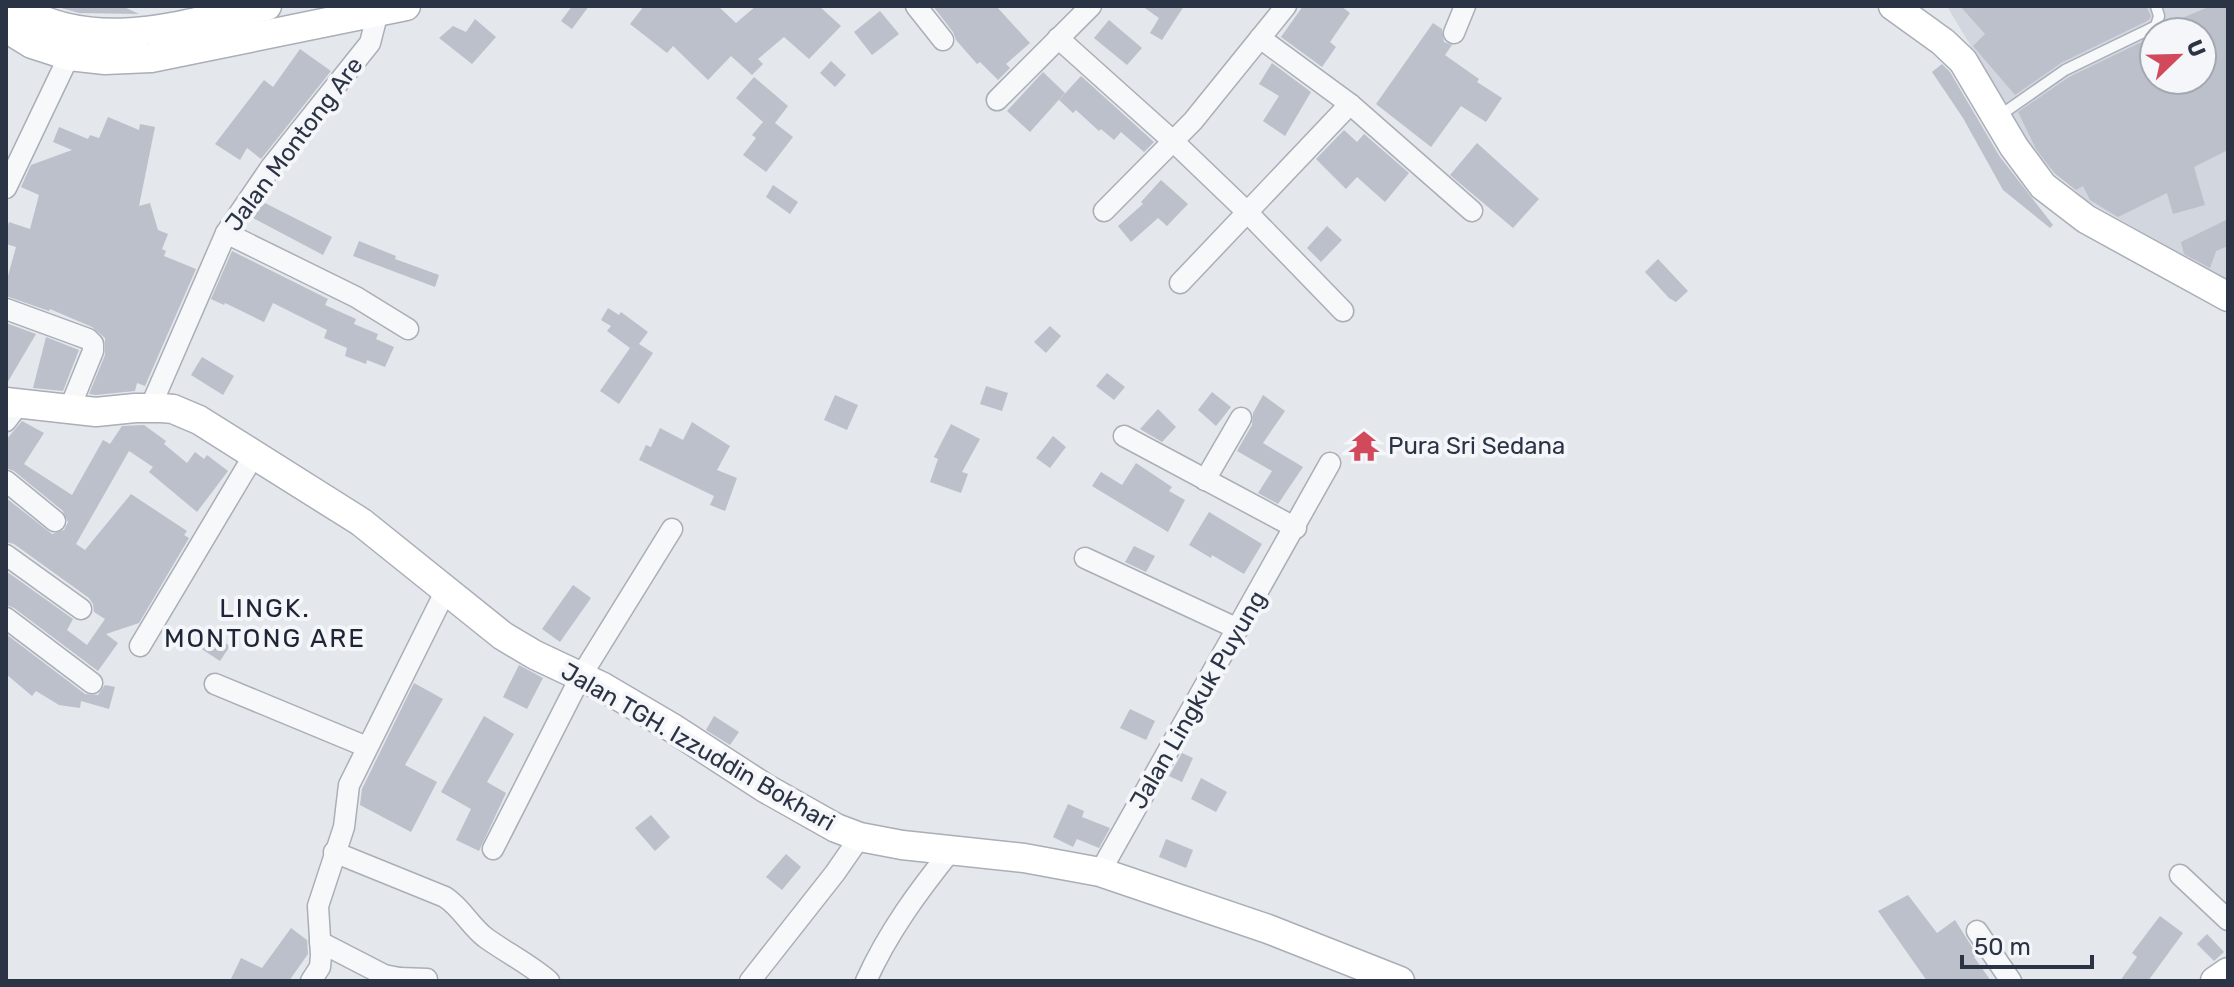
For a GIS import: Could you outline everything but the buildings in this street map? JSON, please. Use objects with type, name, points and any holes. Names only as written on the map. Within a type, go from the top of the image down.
[{"type":"street","points":[[15,6],[64,28],[115,34],[189,23],[267,6]]},
{"type":"street","points":[[6,28],[32,44],[69,56],[105,60],[151,58],[406,6]]},
{"type":"street","points":[[916,6],[943,40]]},
{"type":"street","points":[[997,100],[1091,6]]},
{"type":"street","points":[[1104,211],[1174,142],[1286,6]]},
{"type":"street","points":[[1454,33],[1465,6]]},
{"type":"street","points":[[1893,6],[1943,42],[1963,61],[2033,174],[2070,209],[2228,297]]},
{"type":"street","name":"Jalan Montong Are","points":[[150,408],[226,233],[256,187],[370,43],[378,12]]},
{"type":"street","points":[[1058,38],[1174,142],[1343,311]]},
{"type":"street","points":[[1260,38],[1350,104],[1472,211]]},
{"type":"street","points":[[6,188],[69,56]]},
{"type":"street","points":[[1180,283],[1350,104]]},
{"type":"street","points":[[226,233],[356,297],[408,329]]},
{"type":"street","points":[[6,309],[88,339],[93,344],[69,410]]},
{"type":"street","name":"Jalan TGH. Izzuddin Bokhari","points":[[10,409],[96,412],[173,409],[199,420],[361,522],[503,636],[671,727],[796,806],[860,837],[902,845],[953,848],[1024,858],[1100,872],[1268,929],[1400,981]]},
{"type":"street","points":[[1205,480],[1241,418]]},
{"type":"street","points":[[1124,436],[1296,528]]},
{"type":"street","points":[[140,646],[254,455]]},
{"type":"street","name":"Jalan Lingkuk Puyung","points":[[1100,872],[1330,463]]},
{"type":"street","points":[[6,481],[55,521]]},
{"type":"street","points":[[493,849],[581,676],[672,529]]},
{"type":"street","points":[[6,555],[81,609]]},
{"type":"street","points":[[1085,558],[1238,629]]},
{"type":"street","points":[[311,981],[320,967],[318,906],[344,827],[349,785],[446,590]]},
{"type":"street","points":[[6,618],[92,683]]},
{"type":"street","points":[[215,684],[367,747]]},
{"type":"street","points":[[750,981],[860,837]]},
{"type":"street","points":[[866,981],[886,941],[914,898],[953,848]]},
{"type":"street","points":[[334,852],[445,897],[484,936],[549,981]]},
{"type":"street","points":[[2180,875],[2228,920]]},
{"type":"street","points":[[1977,931],[2011,981]]},
{"type":"street","points":[[320,942],[384,975],[398,979],[427,979]]},
{"type":"street","points":[[2215,981],[2228,972]]},
{"type":"lane","points":[[1997,117],[2065,70],[2156,26],[2159,16],[2156,6]]},
{"type":"shaded area","points":[[1949,6],[2228,6],[2228,280],[2087,201],[2038,158]]},
{"type":"place","name":"Pura Sri Sedana","points":[[1364,446]]},
{"type":"district","name":"LINGK. MONTONG ARE","points":[[265,623]]}]
